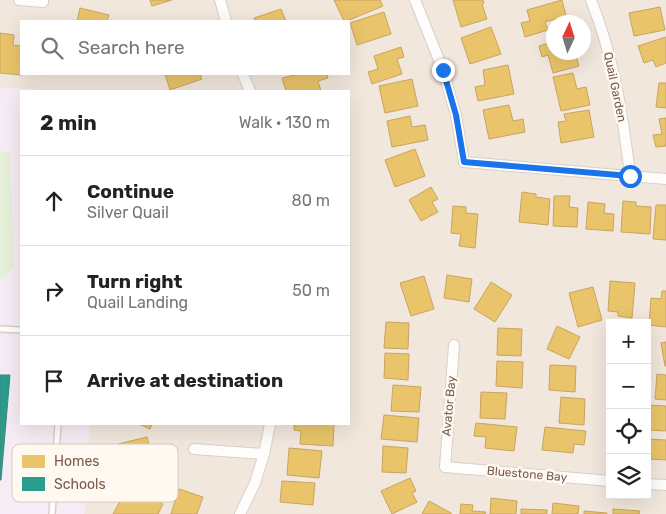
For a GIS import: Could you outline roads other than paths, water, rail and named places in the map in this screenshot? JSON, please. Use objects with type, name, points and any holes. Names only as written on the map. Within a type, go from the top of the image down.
[{"type":"street","points":[[19,0],[43,1]]},
{"type":"street","points":[[220,0],[226,20]]},
{"type":"street","points":[[415,0],[443,70],[456,115],[464,162],[666,179]]},
{"type":"street","name":"Quail Garden","points":[[591,0],[601,26],[617,88],[630,176]]},
{"type":"street","points":[[243,75],[250,90]]},
{"type":"street","name":"Avator Bay","points":[[445,468],[454,345]]},
{"type":"street","points":[[240,514],[255,483],[264,454],[270,425]]},
{"type":"street","points":[[194,449],[264,454]]},
{"type":"street","name":"Bluestone Bay","points":[[445,468],[606,481]]},
{"type":"street","points":[[651,484],[666,485]]},
{"type":"lane","points":[[0,328],[20,330]]},
{"type":"lane","points":[[57,444],[58,425]]}]
